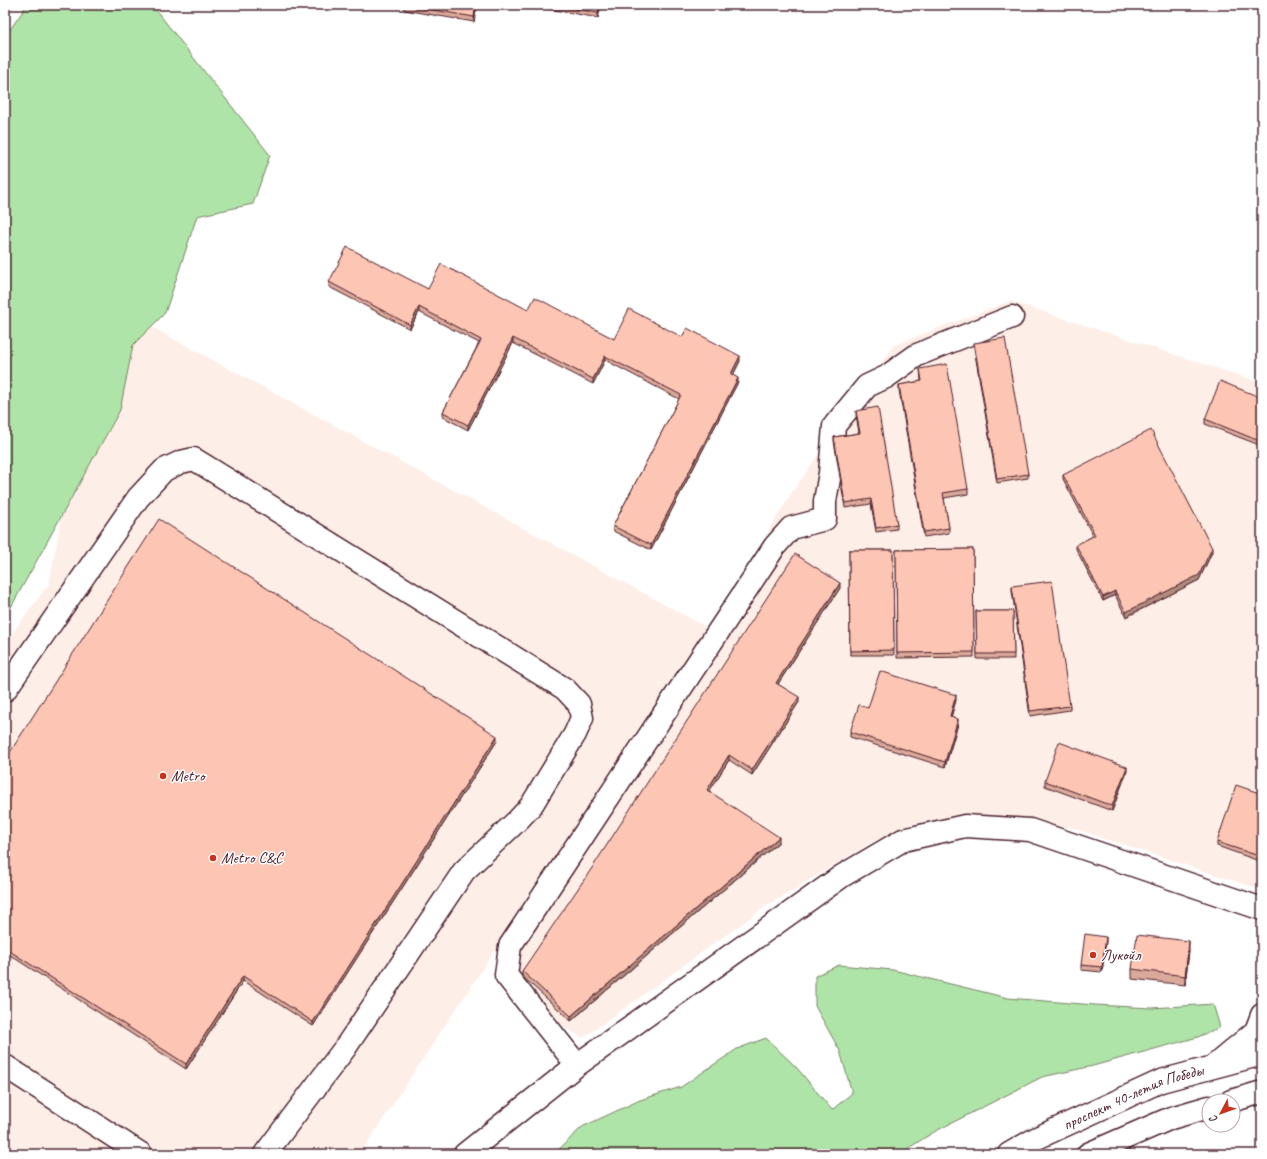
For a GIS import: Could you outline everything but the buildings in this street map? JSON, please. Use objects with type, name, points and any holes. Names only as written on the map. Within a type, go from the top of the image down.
[{"type":"main road","points":[[577,1065],[506,975],[510,946],[775,546],[791,528],[825,519],[825,501],[830,473],[834,426],[867,386],[886,377],[917,355],[1012,317]]},
{"type":"main road","points":[[5,690],[138,498],[164,470],[181,462],[194,459],[566,689],[579,704],[582,718],[575,734],[531,806],[464,871],[345,1048],[265,1154]]},
{"type":"main road","points":[[465,1154],[577,1065],[842,876],[903,840],[965,826],[1030,830],[1262,909]]},
{"type":"main road","points":[[1214,1066],[1256,1031],[1262,1015]]},
{"type":"main road","name":"проспект 40-летия Победы","points":[[1009,1154],[1035,1139],[1161,1081],[1262,1054]]},
{"type":"main road","points":[[5,1066],[141,1154]]},
{"type":"main road","points":[[1241,1098],[1262,1092]]},
{"type":"main road","name":"проспект 40-летия Победы","points":[[1088,1154],[1171,1118],[1201,1109]]},
{"type":"shaded area","points":[[102,300],[708,628],[360,1154],[5,1154],[5,643],[49,584]]},
{"type":"shaded area","points":[[1010,301],[1262,383],[1262,890],[1069,827],[879,838],[765,907],[583,1038],[517,1001],[515,951],[789,497],[894,345]]},
{"type":"green space","points":[[27,5],[152,5],[270,155],[253,204],[197,216],[165,313],[133,345],[120,410],[5,618],[5,45],[7,34]]},
{"type":"green space","points":[[839,965],[893,970],[1008,998],[1152,1008],[1213,1004],[1220,1027],[1198,1037],[1093,1066],[1042,1077],[934,1132],[899,1154],[554,1154],[582,1127],[640,1100],[681,1087],[737,1049],[766,1038],[797,1068],[832,1110],[852,1093],[840,1051],[815,1006],[815,976]]},
{"type":"place","name":"Metro","points":[[163,776]]},
{"type":"place","name":"Metro C&C","points":[[213,858]]},
{"type":"place","name":"Лукойл","points":[[1093,955]]}]
